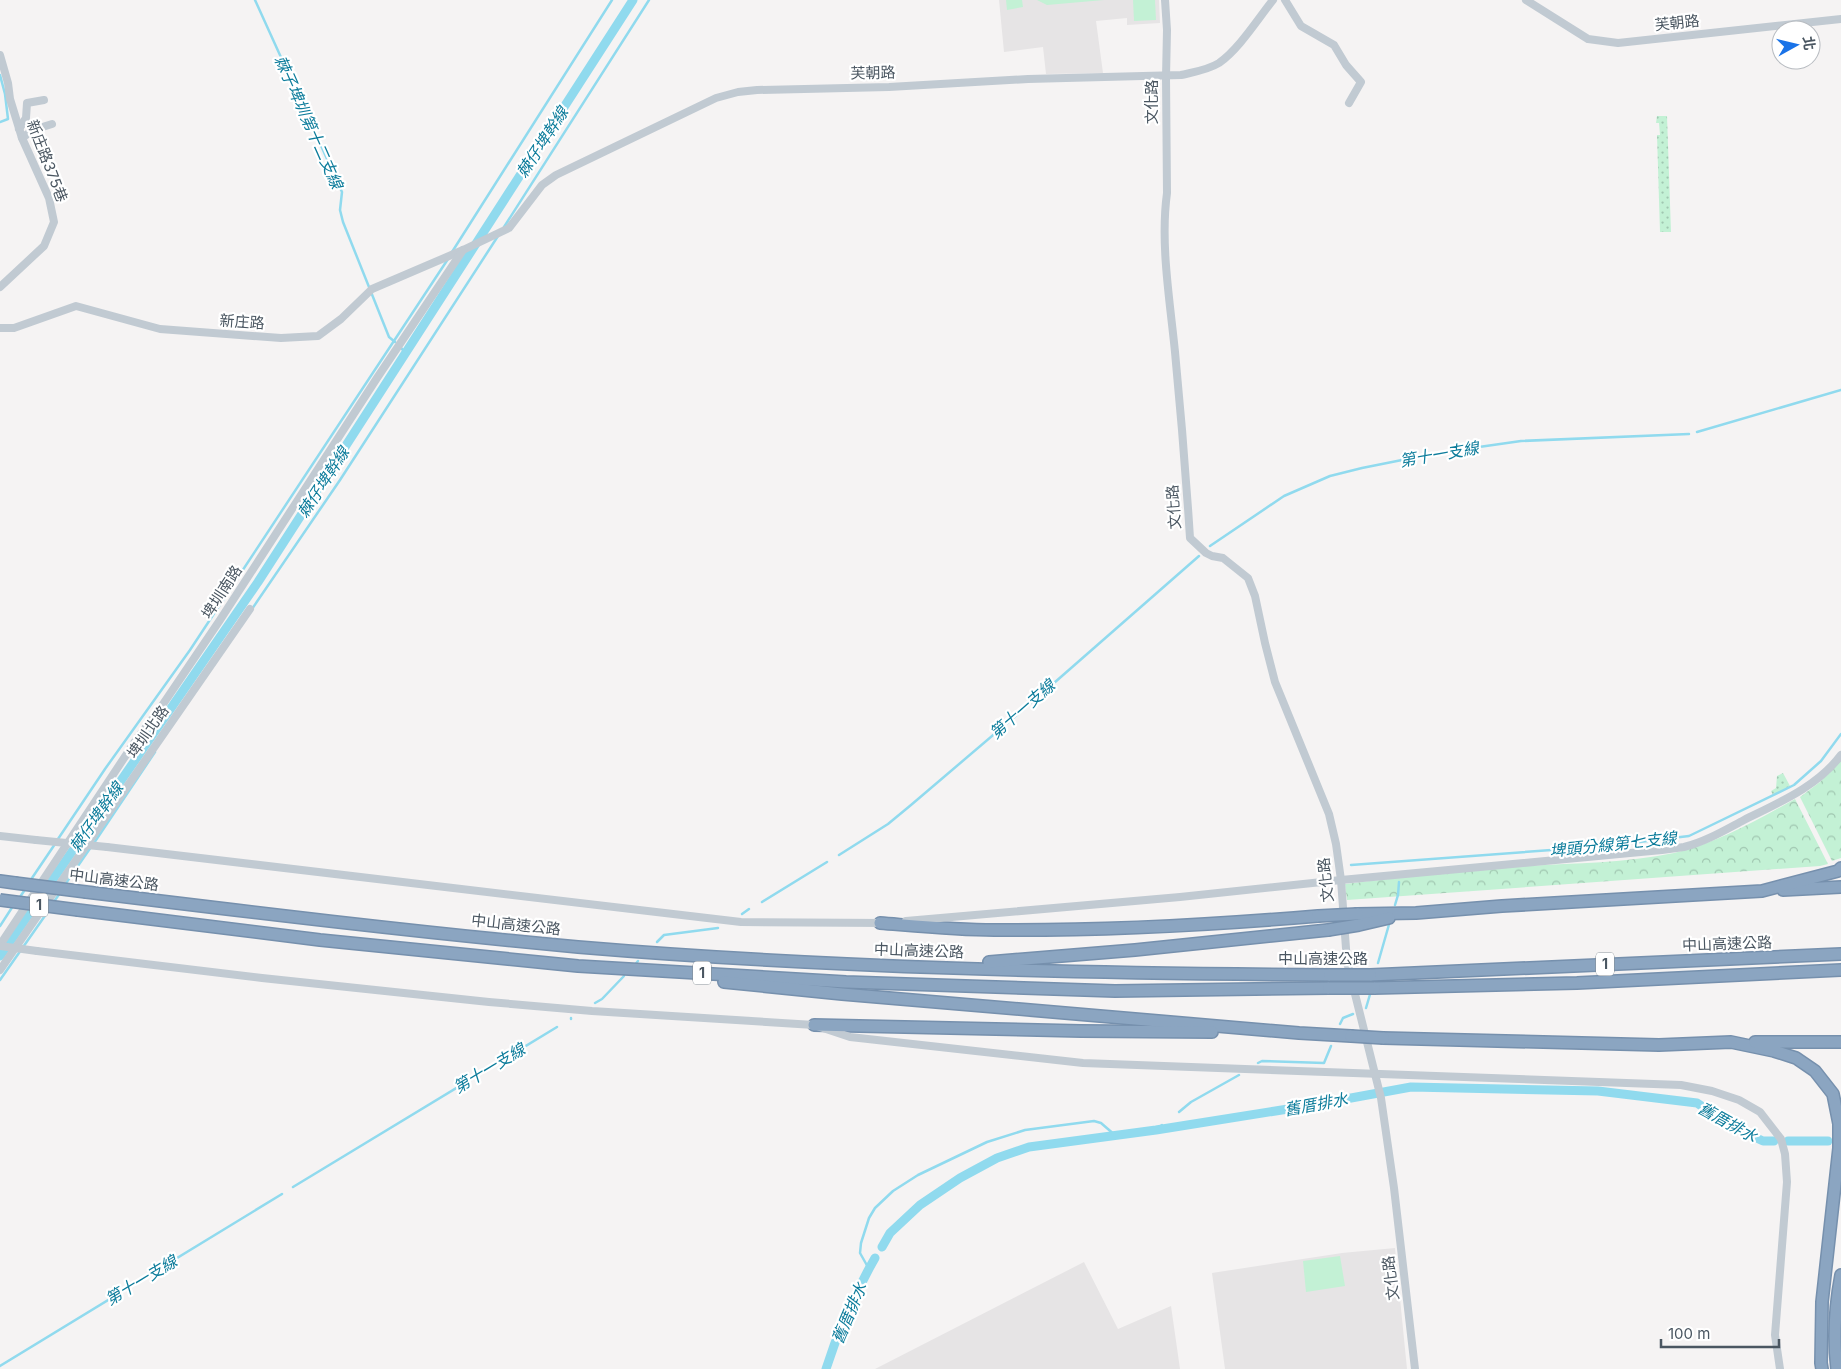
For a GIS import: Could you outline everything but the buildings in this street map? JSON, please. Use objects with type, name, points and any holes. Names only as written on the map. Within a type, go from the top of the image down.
[{"type":"highway","points":[[1762,891],[1838,871],[1841,868]]},
{"type":"highway","name":"中山高速公路","points":[[0,880],[325,920],[579,946],[790,961],[1116,973],[1370,975],[1841,954]]},
{"type":"highway","points":[[880,923],[992,930],[1133,929],[1318,916],[1358,919],[1512,905],[1841,887]]},
{"type":"highway","name":"中山高速公路","points":[[0,900],[320,940],[578,966],[846,982],[1115,992],[1577,983],[1841,970]]},
{"type":"highway","points":[[790,961],[967,964],[1135,950],[1328,930],[1358,919]]},
{"type":"highway","points":[[578,966],[842,994],[1299,1033],[1383,1038],[1658,1045],[1731,1042],[1841,1042]]},
{"type":"highway","points":[[814,1025],[1081,1032],[1299,1033]]},
{"type":"highway","points":[[1731,1042],[1774,1051],[1796,1058],[1814,1071],[1833,1094],[1839,1124],[1839,1148],[1822,1302],[1822,1369]]},
{"type":"highway","points":[[1837,1369],[1834,1337],[1836,1304],[1841,1275]]},
{"type":"street","name":"文化路","points":[[1165,0],[1167,30],[1166,264],[1180,398],[1190,538],[1206,553],[1223,558],[1248,578],[1255,596],[1275,682],[1329,814],[1336,844],[1341,880],[1347,962],[1380,1094],[1394,1188],[1415,1369]]},
{"type":"street","name":"芙朝路","points":[[463,250],[509,228],[542,184],[556,174],[716,98],[738,92],[758,90],[889,87],[1028,79],[1181,75],[1218,64],[1230,54],[1273,0]]},
{"type":"street","points":[[1285,0],[1302,26],[1334,45],[1346,65],[1361,82],[1349,103]]},
{"type":"street","name":"芙朝路","points":[[1526,0],[1588,39],[1618,43],[1841,18]]},
{"type":"street","name":"新庄路375巷","points":[[0,55],[4,84],[22,138],[49,198],[54,222],[44,246],[0,288]]},
{"type":"street","points":[[19,128],[26,118],[27,103],[44,100]]},
{"type":"street","points":[[22,138],[33,130],[52,124]]},
{"type":"street","name":"新庄路","points":[[0,328],[14,328],[76,306],[160,329],[280,338],[318,336],[341,319],[372,289],[463,250]]},
{"type":"street","name":"埤圳南路","points":[[0,945],[138,737],[155,716],[220,620],[377,378],[463,250]]},
{"type":"street","name":"埤圳北路","points":[[0,970],[250,609]]},
{"type":"street","points":[[0,836],[741,922],[880,923],[1170,898],[1662,850],[1685,846],[1711,837],[1796,794],[1834,765],[1841,755]]},
{"type":"street","points":[[0,945],[262,978],[489,1002],[592,1011],[814,1025],[850,1036],[1083,1063],[1376,1078],[1681,1085],[1712,1091],[1739,1100],[1760,1112],[1780,1139],[1785,1154],[1787,1182],[1776,1335],[1780,1369]]},
{"type":"shaded area","points":[[999,0],[1159,0],[1160,23],[1127,25],[1127,18],[1096,21],[1103,73],[1046,74],[1043,47],[1004,52]]},
{"type":"shaded area","points":[[1395,1248],[1407,1369],[1225,1369],[1212,1273],[1342,1253]]},
{"type":"shaded area","points":[[1084,1262],[1118,1329],[1171,1306],[1180,1369],[875,1369]]},
{"type":"green space","points":[[1006,0],[1022,0],[1023,7],[1007,10]]},
{"type":"green space","points":[[1037,0],[1104,0],[1047,5]]},
{"type":"green space","points":[[1133,0],[1155,0],[1156,20],[1134,21]]},
{"type":"green space","points":[[1657,116],[1667,116],[1671,232],[1660,232],[1657,135],[1660,135],[1659,123],[1656,123]]},
{"type":"green space","points":[[1841,760],[1841,858],[1832,861],[1800,797],[1820,782]]},
{"type":"green space","points":[[1783,773],[1790,786],[1773,795],[1771,791],[1776,788],[1777,776]]},
{"type":"green space","points":[[1795,799],[1828,864],[1347,900],[1345,884],[1527,866],[1619,861],[1674,853],[1722,837]]},
{"type":"green space","points":[[1340,1256],[1345,1286],[1306,1292],[1303,1261]]},
{"type":"waterway","name":"棘子埤圳第十二支線","points":[[255,0],[342,192],[340,210],[343,222],[389,337],[395,342]]},
{"type":"waterway","points":[[452,252],[612,0]]},
{"type":"waterway","name":"棘仔埤幹線","points":[[0,956],[258,582],[633,0]]},
{"type":"waterway","points":[[504,227],[649,0]]},
{"type":"waterway","points":[[0,75],[5,94],[8,119],[0,122]]},
{"type":"waterway","points":[[252,609],[340,480],[498,236]]},
{"type":"waterway","points":[[58,839],[105,769],[190,650],[448,259]]},
{"type":"waterway","name":"棘子埤圳第十二支線","points":[[399,346],[405,352]]},
{"type":"waterway","name":"第十一支線","points":[[1697,432],[1841,390]]},
{"type":"waterway","name":"第十一支線","points":[[1210,546],[1284,496],[1330,476],[1362,468],[1437,453],[1521,441],[1689,434]]},
{"type":"waterway","name":"第十一支線","points":[[839,855],[888,824],[911,805],[1199,556]]},
{"type":"waterway","name":"埤頭分線第七支線","points":[[1351,865],[1606,846],[1689,836],[1794,785],[1821,761],[1841,734]]},
{"type":"waterway","points":[[94,843],[155,752]]},
{"type":"waterway","points":[[30,881],[55,844]]},
{"type":"waterway","points":[[64,886],[91,847]]},
{"type":"waterway","name":"第十一支線","points":[[762,902],[827,862]]},
{"type":"waterway","points":[[1395,905],[1399,882]]},
{"type":"waterway","points":[[18,900],[26,888]]},
{"type":"waterway","points":[[53,903],[60,893]]},
{"type":"waterway","points":[[0,926],[13,906]]},
{"type":"waterway","name":"第十一支線","points":[[742,914],[749,909]]},
{"type":"waterway","points":[[0,980],[49,910]]},
{"type":"waterway","points":[[1378,963],[1390,921]]},
{"type":"waterway","name":"第十一支線","points":[[657,942],[664,935],[718,928]]},
{"type":"waterway","name":"第十一支線","points":[[634,966],[638,961]]},
{"type":"waterway","name":"第十一支線","points":[[595,1003],[602,999],[624,976]]},
{"type":"waterway","points":[[1366,1008],[1371,991]]},
{"type":"waterway","points":[[1340,1024],[1343,1018],[1353,1014]]},
{"type":"waterway","name":"第十一支線","points":[[293,1187],[557,1027]]},
{"type":"waterway","points":[[1258,1063],[1262,1061],[1324,1063],[1331,1046]]},
{"type":"waterway","points":[[1179,1112],[1191,1102],[1239,1075]]},
{"type":"waterway","name":"舊厝排水","points":[[882,1247],[890,1233],[920,1205],[960,1178],[997,1158],[1029,1147],[1156,1130],[1411,1087],[1598,1091],[1697,1103],[1733,1127],[1763,1141],[1774,1141]]},
{"type":"waterway","points":[[869,1269],[860,1253],[861,1243],[869,1218],[875,1208],[893,1191],[918,1175],[987,1142],[1025,1130],[1094,1121],[1101,1123],[1116,1136]]},
{"type":"waterway","name":"舊厝排水","points":[[1156,1130],[1162,1125]]},
{"type":"waterway","name":"舊厝排水","points":[[1788,1141],[1828,1141]]},
{"type":"waterway","name":"第十一支線","points":[[0,1366],[282,1194]]},
{"type":"waterway","name":"舊厝排水","points":[[826,1369],[848,1312],[875,1258]]}]
